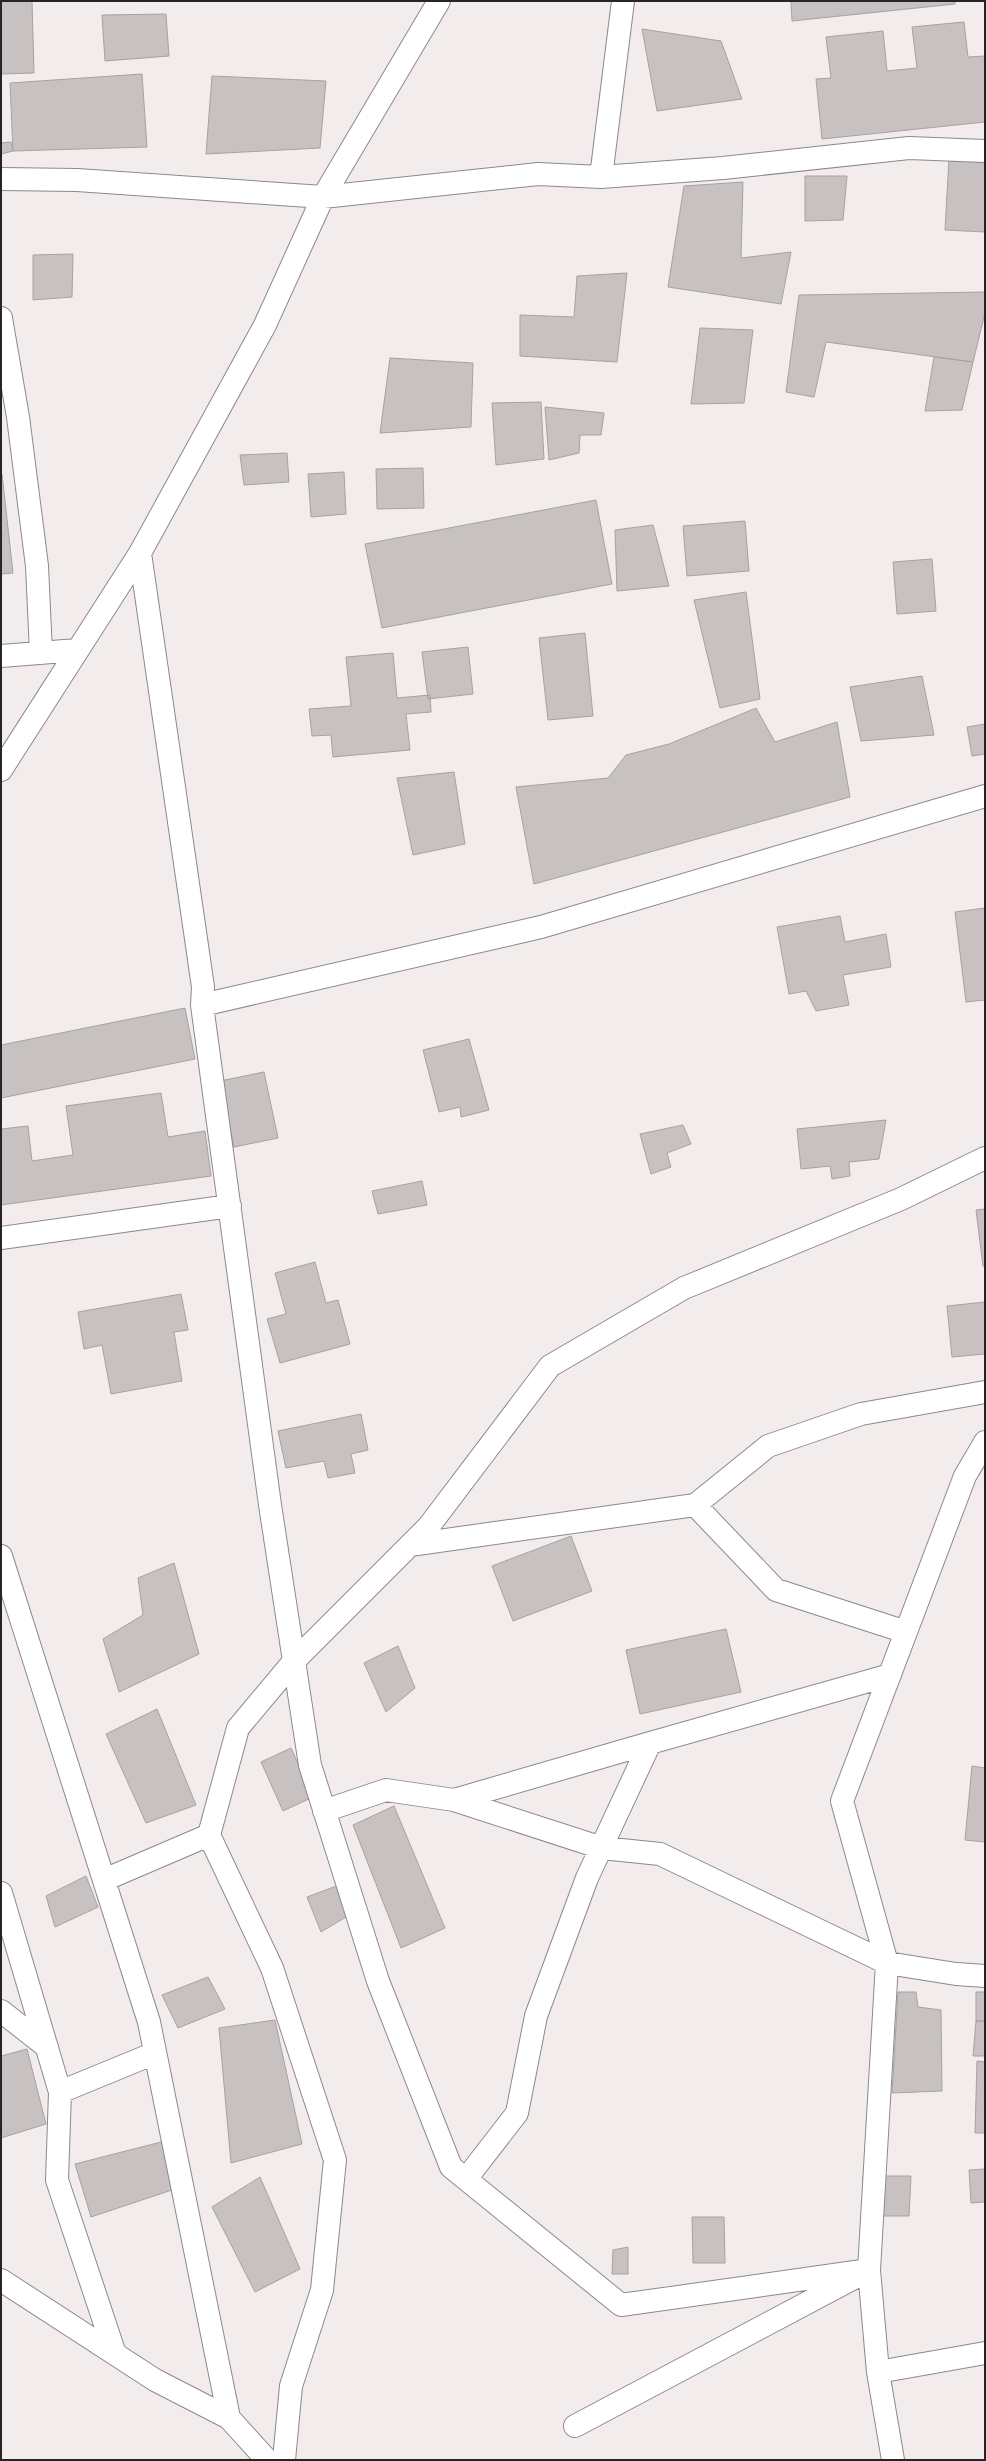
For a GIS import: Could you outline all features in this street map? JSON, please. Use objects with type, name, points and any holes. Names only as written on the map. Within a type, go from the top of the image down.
[{"type":"street","points":[[1,770],[140,553],[265,325],[323,197],[439,1]]},
{"type":"street","points":[[601,177],[623,1]]},
{"type":"street","points":[[1,179],[77,180],[323,197],[538,174],[601,177],[723,168],[908,148],[985,151]]},
{"type":"street","points":[[1,318],[18,417],[37,566],[41,653]]},
{"type":"street","points":[[140,553],[203,987],[202,1005],[270,1505],[310,1765],[378,1981],[451,2166],[621,2305],[869,2270]]},
{"type":"street","points":[[1,656],[77,650]]},
{"type":"street","points":[[202,1005],[541,926],[985,796]]},
{"type":"street","points":[[284,2460],[291,2386],[322,2290],[335,2160],[272,1968],[208,1835],[238,1728],[294,1661],[429,1526],[550,1366],[684,1288],[900,1199],[985,1158]]},
{"type":"street","points":[[1,1238],[230,1206]]},
{"type":"street","points":[[410,1545],[695,1505],[768,1446],[861,1414],[985,1392]]},
{"type":"street","points":[[893,2460],[878,2372],[869,2270],[887,1963],[842,1801],[965,1476],[985,1442]]},
{"type":"street","points":[[695,1505],[776,1590],[906,1632]]},
{"type":"street","points":[[1,1556],[149,2022],[229,2418]]},
{"type":"street","points":[[454,1800],[890,1675]]},
{"type":"street","points":[[466,2178],[517,2113],[536,2016],[586,1878],[602,1848],[650,1743]]},
{"type":"street","points":[[324,1811],[386,1790],[454,1800],[602,1848],[660,1854],[887,1963],[956,1974],[985,1976]]},
{"type":"street","points":[[104,1880],[208,1835]]},
{"type":"street","points":[[1,1893],[60,2092],[57,2180],[115,2354]]},
{"type":"street","points":[[1,2011],[47,2047]]},
{"type":"street","points":[[60,2092],[156,2053]]},
{"type":"street","points":[[574,2426],[869,2270]]},
{"type":"street","points":[[1,2280],[155,2380],[229,2418],[267,2460]]},
{"type":"street","points":[[878,2372],[985,2353]]},
{"type":"building","points":[[1,1],[32,1],[34,73],[1,74]]},
{"type":"building","points":[[791,1],[955,1],[955,4],[792,21]]},
{"type":"building","points":[[166,14],[169,56],[105,61],[102,15]]},
{"type":"building","points":[[964,22],[968,57],[985,56],[985,122],[822,139],[816,79],[831,78],[826,37],[883,31],[887,71],[917,68],[912,27]]},
{"type":"building","points":[[642,29],[721,41],[742,99],[657,111]]},
{"type":"building","points":[[142,74],[147,147],[13,151],[10,83]]},
{"type":"building","points":[[212,76],[326,81],[320,148],[206,154]]},
{"type":"building","points":[[11,142],[13,151],[1,154],[1,143]]},
{"type":"building","points":[[949,159],[985,161],[985,232],[945,230]]},
{"type":"building","points":[[805,176],[847,176],[843,220],[805,221]]},
{"type":"building","points":[[743,182],[741,258],[791,252],[781,304],[668,287],[684,186]]},
{"type":"building","points":[[73,254],[72,297],[33,300],[33,255]]},
{"type":"building","points":[[627,273],[617,362],[520,356],[520,315],[574,317],[577,276]]},
{"type":"building","points":[[985,292],[985,313],[973,362],[826,342],[814,397],[786,392],[799,295]]},
{"type":"building","points":[[700,328],[753,330],[744,403],[691,404]]},
{"type":"building","points":[[934,357],[973,362],[962,410],[925,411]]},
{"type":"building","points":[[390,358],[473,363],[471,427],[380,433]]},
{"type":"building","points":[[541,402],[544,459],[496,465],[492,403]]},
{"type":"building","points":[[545,407],[604,413],[601,435],[580,435],[579,453],[549,460]]},
{"type":"building","points":[[287,453],[289,482],[244,485],[240,455]]},
{"type":"building","points":[[423,468],[424,508],[377,509],[376,469]]},
{"type":"building","points":[[344,472],[346,514],[311,517],[308,474]]},
{"type":"building","points":[[1,474],[13,573],[1,574]]},
{"type":"building","points":[[596,500],[612,584],[382,628],[365,544]]},
{"type":"building","points":[[745,521],[749,571],[687,576],[683,526]]},
{"type":"building","points":[[653,525],[669,586],[617,591],[615,530]]},
{"type":"building","points":[[932,559],[936,611],[897,614],[893,562]]},
{"type":"building","points":[[746,592],[760,699],[720,708],[694,600]]},
{"type":"building","points":[[585,633],[593,716],[548,720],[539,638]]},
{"type":"building","points":[[468,647],[473,694],[428,699],[422,652]]},
{"type":"building","points":[[393,653],[397,698],[430,695],[431,712],[406,714],[410,750],[333,757],[331,735],[312,736],[309,709],[351,706],[346,657]]},
{"type":"building","points":[[922,676],[934,735],[861,741],[850,687]]},
{"type":"building","points":[[756,708],[775,742],[837,722],[850,797],[534,884],[516,787],[608,778],[626,755],[669,744]]},
{"type":"building","points":[[985,724],[985,754],[972,756],[967,727]]},
{"type":"building","points":[[454,772],[465,844],[413,855],[397,778]]},
{"type":"building","points":[[985,908],[985,1000],[966,1002],[955,912]]},
{"type":"building","points":[[840,916],[845,942],[886,934],[891,967],[843,975],[849,1005],[816,1011],[806,991],[789,994],[777,927]]},
{"type":"building","points":[[185,1008],[195,1059],[1,1098],[1,1045]]},
{"type":"building","points":[[469,1039],[489,1110],[461,1117],[460,1107],[439,1112],[423,1050]]},
{"type":"building","points":[[264,1072],[278,1138],[234,1147],[220,1081]]},
{"type":"building","points":[[161,1093],[168,1137],[205,1131],[211,1176],[1,1205],[1,1129],[28,1126],[32,1161],[73,1155],[66,1106]]},
{"type":"building","points":[[886,1120],[879,1159],[849,1162],[850,1176],[832,1179],[830,1166],[801,1169],[797,1129]]},
{"type":"building","points":[[683,1125],[691,1144],[667,1153],[671,1167],[651,1174],[640,1134]]},
{"type":"building","points":[[422,1181],[427,1205],[378,1214],[372,1191]]},
{"type":"building","points":[[985,1209],[985,1266],[983,1266],[976,1210]]},
{"type":"building","points":[[315,1262],[326,1303],[338,1300],[350,1344],[280,1363],[267,1319],[286,1314],[275,1273]]},
{"type":"building","points":[[181,1294],[188,1330],[174,1332],[182,1381],[111,1394],[102,1345],[84,1349],[78,1312]]},
{"type":"building","points":[[985,1302],[985,1354],[952,1357],[947,1306]]},
{"type":"building","points":[[361,1414],[368,1450],[351,1454],[355,1473],[328,1478],[324,1461],[286,1468],[278,1431]]},
{"type":"building","points":[[571,1536],[592,1591],[513,1621],[492,1566]]},
{"type":"building","points":[[174,1563],[199,1654],[119,1692],[103,1639],[143,1615],[138,1578]]},
{"type":"building","points":[[726,1629],[741,1692],[640,1714],[626,1650]]},
{"type":"building","points":[[398,1646],[415,1688],[386,1712],[364,1663]]},
{"type":"building","points":[[157,1709],[196,1805],[146,1823],[106,1734]]},
{"type":"building","points":[[291,1748],[313,1797],[283,1811],[261,1762]]},
{"type":"building","points":[[972,1766],[985,1768],[985,1842],[965,1840]]},
{"type":"building","points":[[394,1806],[445,1928],[401,1948],[353,1825]]},
{"type":"building","points":[[86,1876],[98,1907],[55,1927],[46,1896]]},
{"type":"building","points":[[339,1885],[351,1914],[321,1932],[307,1897]]},
{"type":"building","points":[[208,1977],[225,2009],[178,2028],[162,1995]]},
{"type":"building","points":[[898,1992],[916,1992],[918,2007],[941,2010],[942,2091],[892,2093]]},
{"type":"building","points":[[976,1992],[985,1992],[985,2021],[976,2021]]},
{"type":"building","points":[[275,2020],[302,2144],[231,2163],[219,2028]]},
{"type":"building","points":[[976,2021],[985,2021],[985,2056],[973,2056]]},
{"type":"building","points":[[27,2049],[46,2124],[1,2138],[1,2056]]},
{"type":"building","points":[[977,2061],[985,2062],[985,2133],[975,2133]]},
{"type":"building","points":[[165,2141],[175,2189],[91,2217],[75,2164]]},
{"type":"building","points":[[985,2169],[985,2202],[971,2203],[969,2170]]},
{"type":"building","points":[[863,2176],[911,2176],[909,2216],[862,2216]]},
{"type":"building","points":[[260,2177],[300,2269],[255,2292],[212,2207]]},
{"type":"building","points":[[692,2217],[724,2217],[725,2263],[693,2263]]},
{"type":"building","points":[[628,2247],[628,2274],[612,2274],[613,2250]]}]
